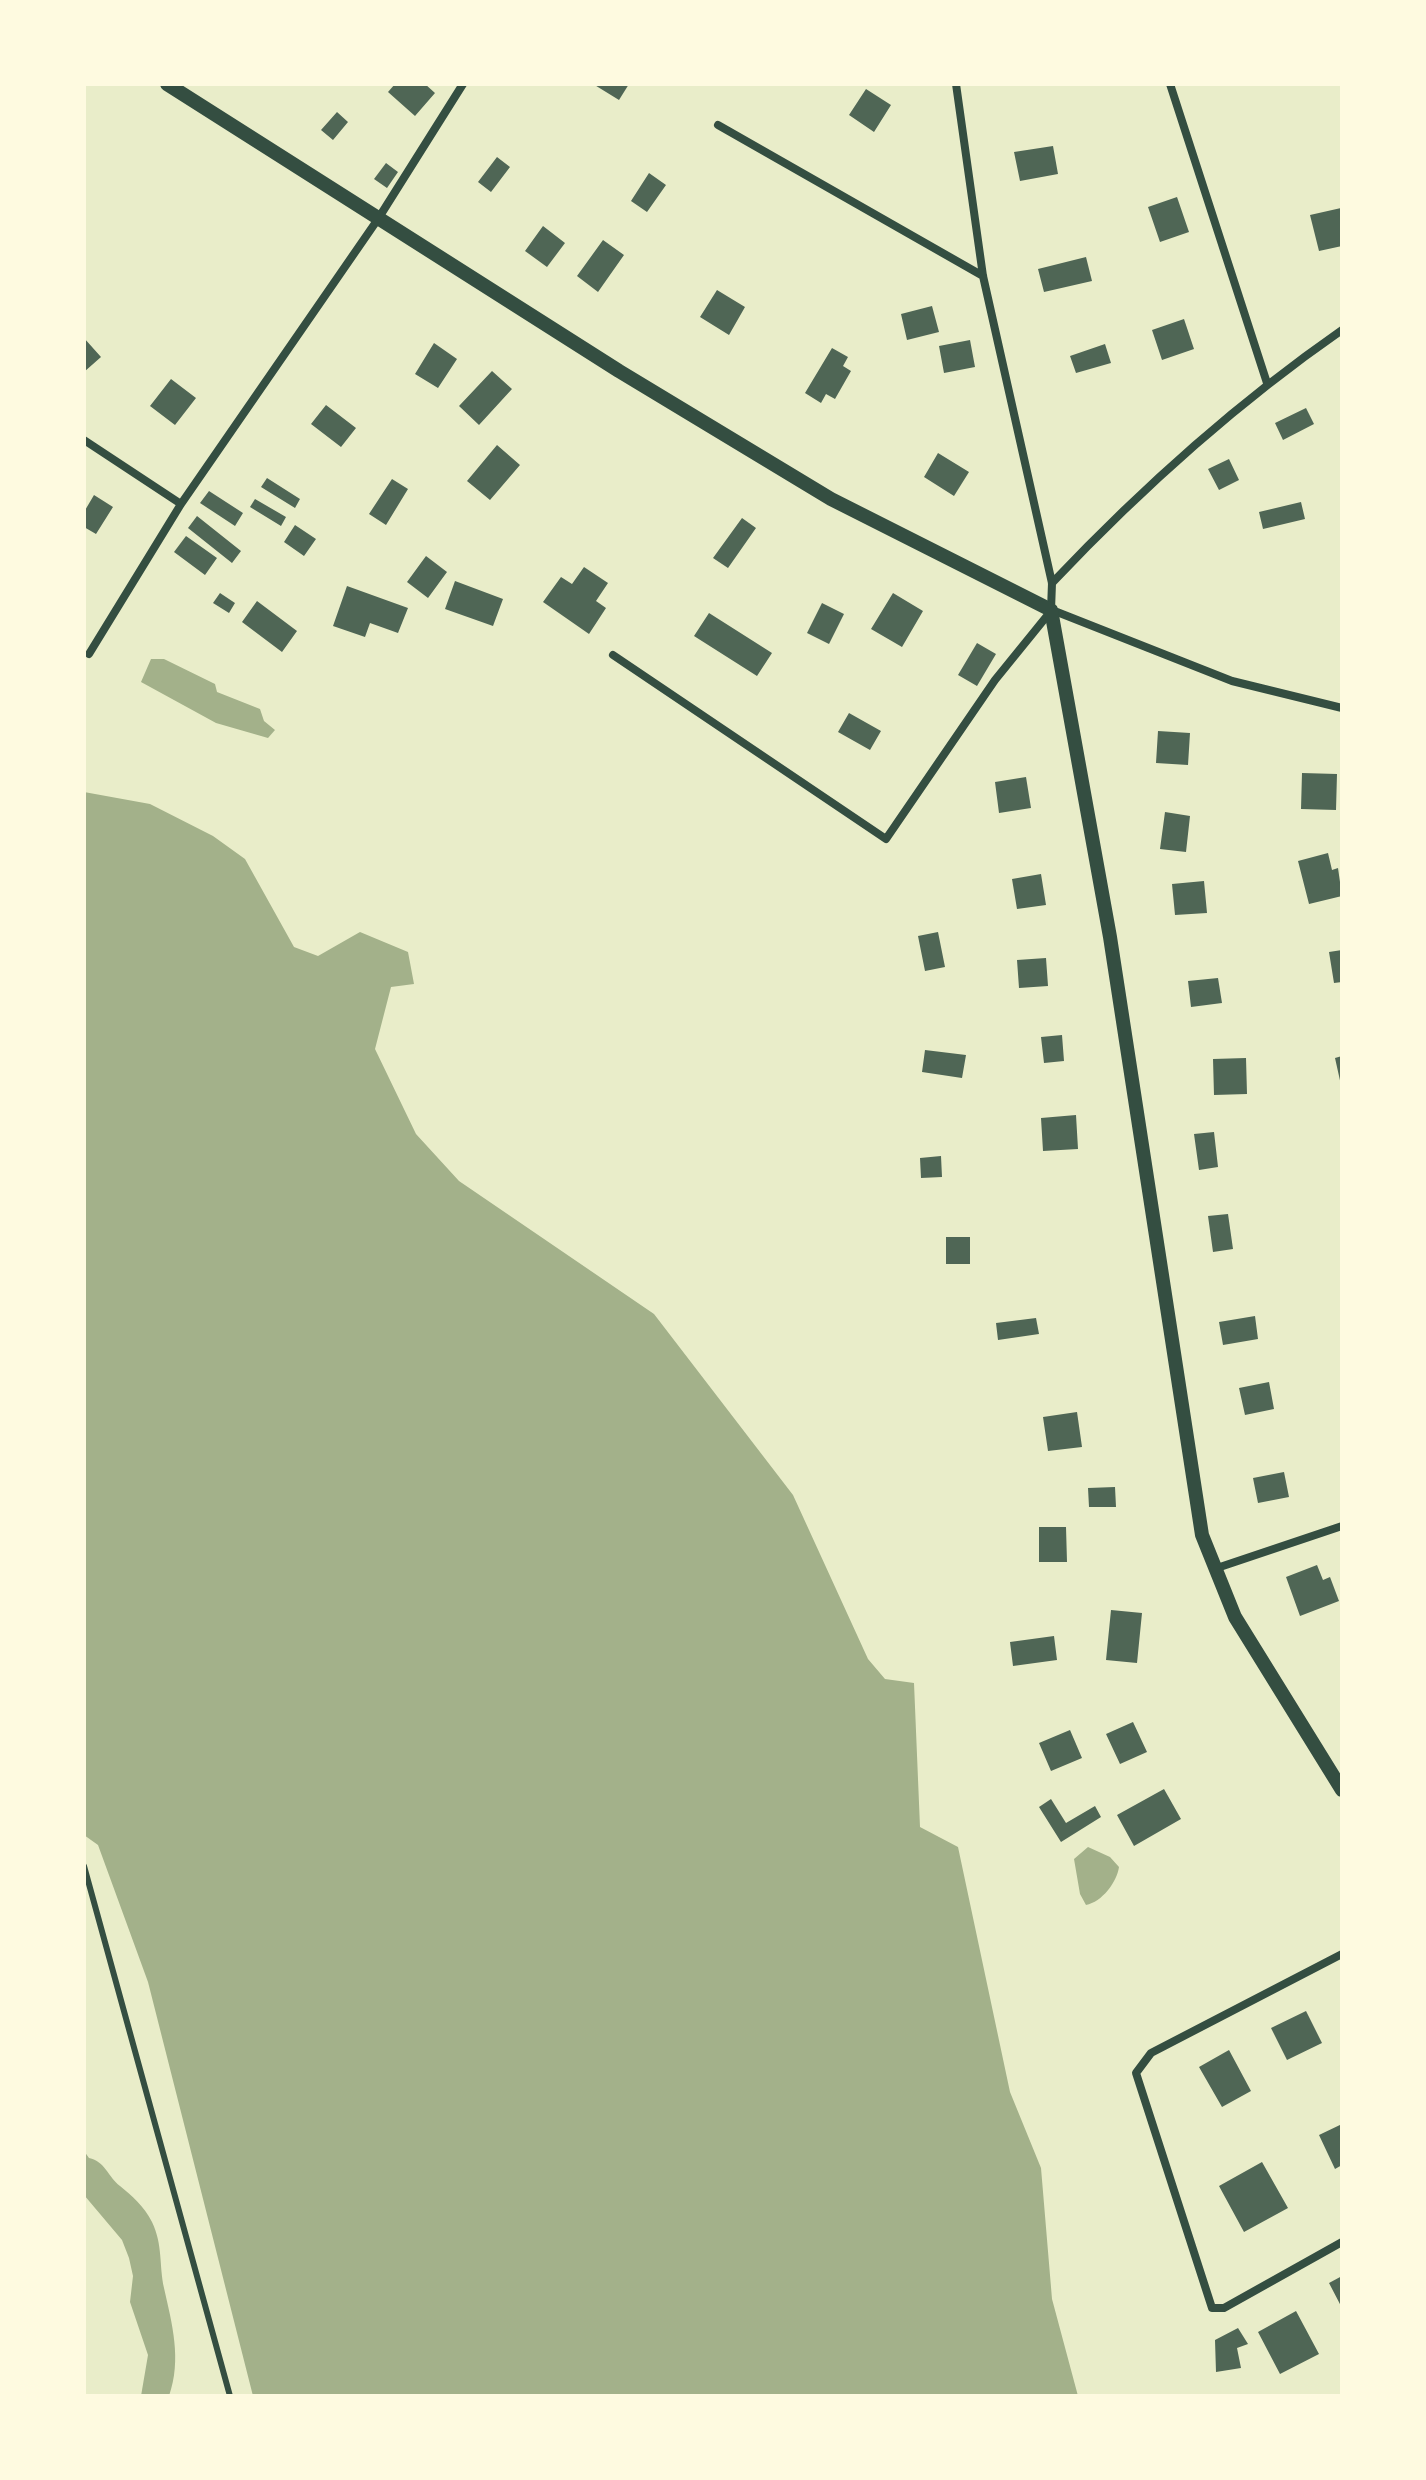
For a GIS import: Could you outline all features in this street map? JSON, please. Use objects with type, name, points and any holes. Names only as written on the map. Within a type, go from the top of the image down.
[{"type":"street","points":[[167,84],[378,219],[831,499],[1051,610],[1232,681],[1342,708]]},
{"type":"street","points":[[89,654],[181,504],[378,219],[463,84]]},
{"type":"street","points":[[956,84],[983,276],[1052,583],[1051,610],[1110,937],[1202,1535],[1213,1569],[1274,1682],[1342,1790]]},
{"type":"street","points":[[1170,84],[1267,383]]},
{"type":"street","points":[[718,125],[983,276]]},
{"type":"street","points":[[1052,583],[1094,539],[1267,383],[1342,330]]},
{"type":"street","points":[[84,440],[181,504]]},
{"type":"street","points":[[613,655],[886,839],[995,680],[1051,610]]},
{"type":"street","points":[[1213,1569],[1342,1526]]},
{"type":"street","points":[[1342,1954],[1151,2053],[1136,2073],[1212,2308],[1224,2308],[1342,2242]]},
{"type":"lane","points":[[84,1866],[230,2396]]},
{"type":"shaded area","points":[[151,659],[164,659],[215,684],[217,692],[260,709],[264,721],[275,730],[268,738],[216,723],[141,682]]},
{"type":"shaded area","points":[[84,792],[150,804],[213,836],[245,859],[294,947],[318,956],[360,932],[408,952],[414,984],[391,987],[375,1049],[416,1134],[459,1181],[654,1314],[793,1495],[868,1659],[885,1679],[914,1683],[920,1827],[958,1847],[1010,2092],[1041,2168],[1052,2299],[1078,2396],[253,2396],[148,1982],[98,1845],[84,1835]]},
{"type":"shaded area","points":[[1088,1847],[1110,1857],[1119,1867],[1108,1890],[1098,1900],[1086,1905],[1080,1894],[1074,1859]]},
{"type":"shaded area","points":[[84,2151],[142,2206],[155,2230],[174,2342],[175,2369],[169,2396],[141,2396],[148,2355],[130,2302],[133,2276],[129,2258],[122,2240],[84,2195]]},
{"type":"building","points":[[395,84],[425,84],[435,93],[415,116],[388,92]]},
{"type":"building","points":[[593,84],[629,84],[619,100]]},
{"type":"building","points":[[866,89],[891,105],[874,132],[849,115]]},
{"type":"building","points":[[337,112],[348,122],[333,140],[321,130]]},
{"type":"building","points":[[1053,146],[1058,174],[1020,181],[1014,152]]},
{"type":"building","points":[[497,157],[510,167],[491,192],[478,182]]},
{"type":"building","points":[[386,163],[398,172],[387,188],[374,179]]},
{"type":"building","points":[[649,173],[666,185],[647,212],[631,201]]},
{"type":"building","points":[[1177,197],[1189,232],[1160,242],[1148,207]]},
{"type":"building","points":[[1341,208],[1342,246],[1319,251],[1310,215]]},
{"type":"building","points":[[543,226],[565,243],[547,267],[525,251]]},
{"type":"building","points":[[603,240],[624,255],[598,292],[577,276]]},
{"type":"building","points":[[1086,257],[1092,281],[1044,292],[1038,269]]},
{"type":"building","points":[[717,290],[745,307],[729,335],[700,317]]},
{"type":"building","points":[[932,306],[939,332],[907,340],[901,314]]},
{"type":"building","points":[[1184,319],[1194,349],[1162,360],[1152,330]]},
{"type":"building","points":[[84,338],[101,357],[84,372]]},
{"type":"building","points":[[970,340],[975,367],[944,373],[939,346]]},
{"type":"building","points":[[434,343],[457,359],[438,388],[415,374]]},
{"type":"building","points":[[1105,344],[1111,363],[1076,373],[1070,356]]},
{"type":"building","points":[[832,348],[848,357],[843,366],[851,371],[835,399],[826,394],[821,403],[805,393]]},
{"type":"building","points":[[492,371],[512,389],[479,425],[459,406]]},
{"type":"building","points":[[171,379],[196,398],[175,425],[150,406]]},
{"type":"building","points":[[326,405],[356,428],[341,447],[311,424]]},
{"type":"building","points":[[1306,408],[1314,424],[1283,440],[1275,423]]},
{"type":"building","points":[[497,445],[520,465],[490,500],[467,481]]},
{"type":"building","points":[[938,453],[969,472],[954,496],[924,477]]},
{"type":"building","points":[[1229,459],[1239,480],[1219,490],[1208,469]]},
{"type":"building","points":[[267,478],[300,499],[295,508],[261,487]]},
{"type":"building","points":[[392,479],[408,489],[386,525],[369,514]]},
{"type":"building","points":[[209,491],[243,513],[235,526],[200,503]]},
{"type":"building","points":[[94,495],[113,507],[96,534],[84,527],[84,512]]},
{"type":"building","points":[[255,499],[286,517],[281,526],[250,507]]},
{"type":"building","points":[[1301,502],[1305,519],[1263,529],[1259,512]]},
{"type":"building","points":[[197,516],[241,551],[232,563],[188,528]]},
{"type":"building","points":[[742,518],[756,528],[728,568],[713,558]]},
{"type":"building","points":[[295,525],[316,539],[304,556],[284,542]]},
{"type":"building","points":[[186,536],[217,558],[205,575],[174,552]]},
{"type":"building","points":[[426,556],[447,572],[428,598],[407,582]]},
{"type":"building","points":[[584,567],[608,583],[596,601],[606,608],[589,634],[543,602],[561,577],[572,584]]},
{"type":"building","points":[[455,581],[503,599],[493,626],[445,609]]},
{"type":"building","points":[[347,586],[408,608],[398,633],[370,623],[365,637],[333,626]]},
{"type":"building","points":[[220,593],[235,603],[229,613],[213,603]]},
{"type":"building","points":[[893,593],[923,611],[902,647],[871,629]]},
{"type":"building","points":[[257,601],[297,631],[282,652],[242,622]]},
{"type":"building","points":[[822,603],[844,614],[829,644],[807,633]]},
{"type":"building","points":[[709,613],[772,653],[757,676],[694,636]]},
{"type":"building","points":[[977,643],[996,654],[977,686],[958,675]]},
{"type":"building","points":[[849,713],[881,731],[870,750],[838,732]]},
{"type":"building","points":[[1158,731],[1190,733],[1188,765],[1156,763]]},
{"type":"building","points":[[1302,773],[1337,774],[1336,810],[1301,809]]},
{"type":"building","points":[[1026,777],[1031,808],[999,813],[995,782]]},
{"type":"building","points":[[1165,812],[1190,816],[1186,852],[1160,849]]},
{"type":"building","points":[[1328,853],[1332,870],[1338,868],[1342,896],[1309,904],[1298,861]]},
{"type":"building","points":[[1041,874],[1046,905],[1017,909],[1012,879]]},
{"type":"building","points":[[1204,881],[1207,913],[1175,915],[1172,884]]},
{"type":"building","points":[[938,932],[945,967],[925,971],[918,936]]},
{"type":"building","points":[[1342,950],[1342,982],[1334,983],[1329,952]]},
{"type":"building","points":[[1046,958],[1048,986],[1019,988],[1017,960]]},
{"type":"building","points":[[1218,978],[1222,1003],[1191,1007],[1188,981]]},
{"type":"building","points":[[1062,1035],[1064,1061],[1044,1063],[1041,1037]]},
{"type":"building","points":[[925,1050],[966,1055],[962,1078],[922,1072]]},
{"type":"building","points":[[1342,1056],[1342,1085],[1341,1085],[1335,1058]]},
{"type":"building","points":[[1246,1058],[1247,1094],[1214,1095],[1213,1059]]},
{"type":"building","points":[[1076,1115],[1078,1149],[1043,1151],[1041,1118]]},
{"type":"building","points":[[1214,1132],[1218,1167],[1199,1170],[1194,1134]]},
{"type":"building","points":[[941,1156],[942,1177],[921,1178],[920,1158]]},
{"type":"building","points":[[1228,1214],[1233,1249],[1213,1252],[1208,1216]]},
{"type":"building","points":[[946,1237],[970,1237],[970,1264],[946,1264]]},
{"type":"building","points":[[1255,1316],[1258,1339],[1223,1345],[1219,1322]]},
{"type":"building","points":[[1036,1318],[1039,1334],[998,1340],[996,1323]]},
{"type":"building","points":[[1269,1382],[1274,1409],[1245,1415],[1239,1388]]},
{"type":"building","points":[[1077,1412],[1082,1447],[1048,1451],[1043,1417]]},
{"type":"building","points":[[1284,1472],[1289,1497],[1258,1503],[1253,1478]]},
{"type":"building","points":[[1115,1487],[1116,1507],[1089,1507],[1088,1488]]},
{"type":"building","points":[[1039,1527],[1066,1527],[1067,1562],[1039,1562]]},
{"type":"building","points":[[1317,1565],[1323,1580],[1330,1577],[1339,1601],[1300,1616],[1286,1577]]},
{"type":"building","points":[[1111,1610],[1142,1613],[1137,1663],[1106,1660]]},
{"type":"building","points":[[1054,1636],[1057,1660],[1013,1666],[1010,1642]]},
{"type":"building","points":[[1133,1722],[1147,1752],[1120,1764],[1106,1734]]},
{"type":"building","points":[[1070,1730],[1082,1758],[1051,1771],[1039,1743]]},
{"type":"building","points":[[1164,1789],[1181,1819],[1134,1846],[1117,1815]]},
{"type":"building","points":[[1051,1799],[1066,1823],[1095,1806],[1101,1817],[1061,1842],[1039,1807]]},
{"type":"building","points":[[1306,2011],[1322,2043],[1287,2060],[1271,2028]]},
{"type":"building","points":[[1229,2050],[1251,2091],[1222,2107],[1199,2067]]},
{"type":"building","points":[[1342,2124],[1342,2165],[1335,2169],[1319,2135]]},
{"type":"building","points":[[1262,2162],[1288,2208],[1244,2232],[1219,2186]]},
{"type":"building","points":[[1342,2276],[1342,2308],[1329,2283]]},
{"type":"building","points":[[1296,2311],[1319,2354],[1280,2374],[1258,2332]]},
{"type":"building","points":[[1238,2328],[1248,2344],[1237,2348],[1241,2368],[1216,2372],[1215,2340]]}]
